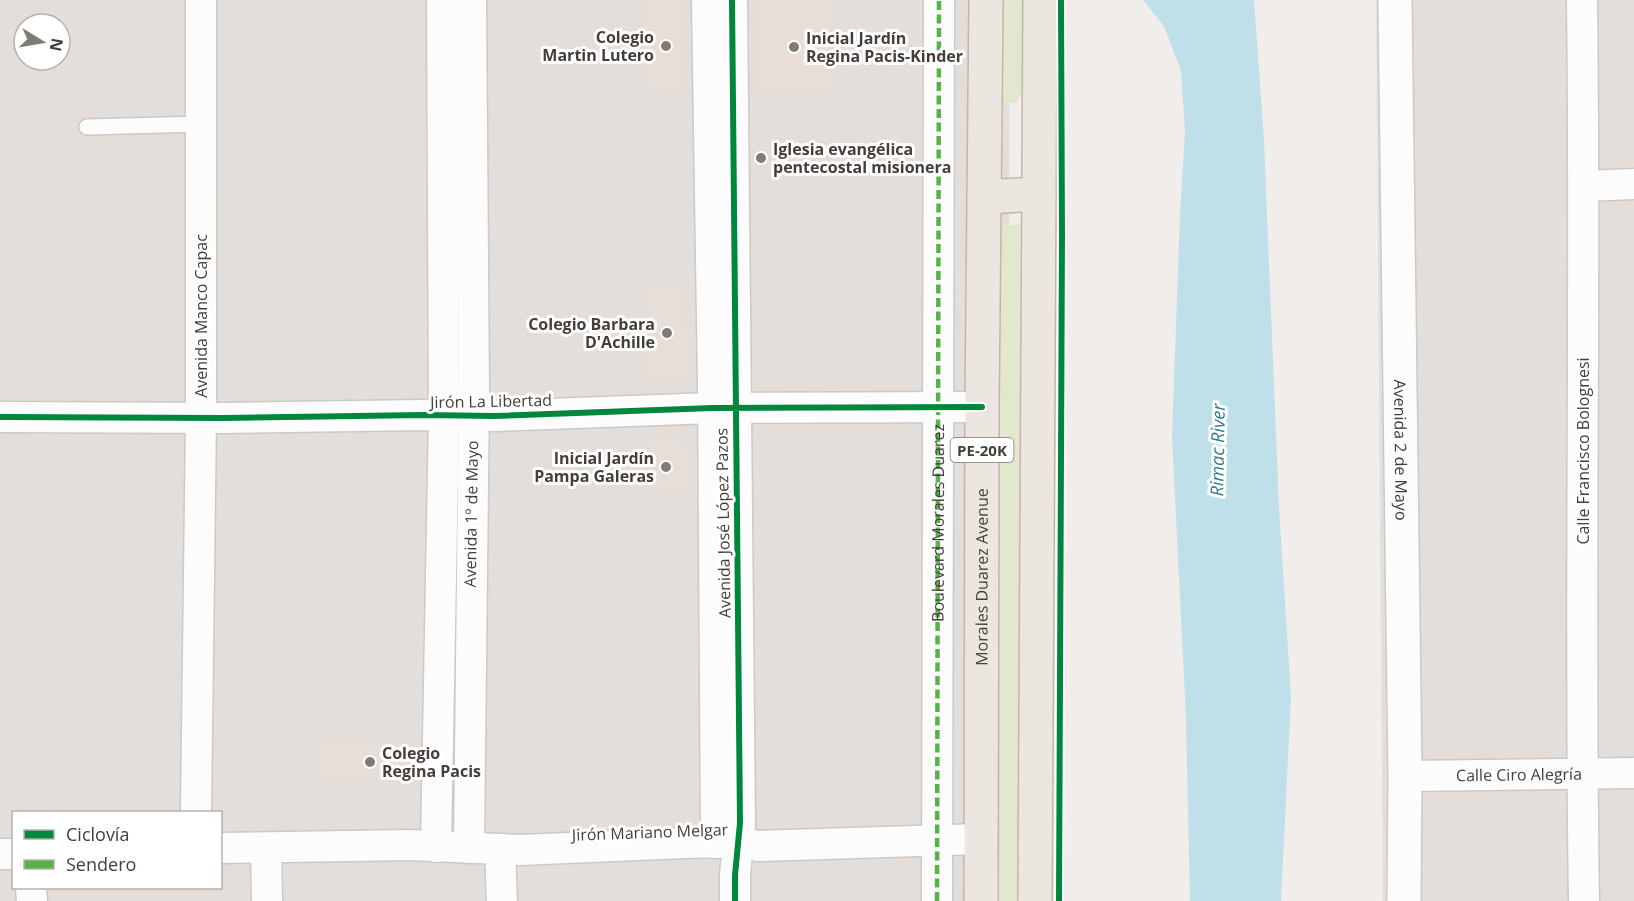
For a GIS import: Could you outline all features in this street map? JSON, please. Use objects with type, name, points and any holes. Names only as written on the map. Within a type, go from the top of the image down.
[{"type":"highway","name":"Morales Duarez Avenue","points":[[981,901],[986,0]]},
{"type":"highway","name":"PE-20K","points":[[1035,901],[1040,0]]},
{"type":"highway","points":[[984,197],[1039,194]]},
{"type":"street","name":"Avenida Manco Capac","points":[[196,811],[201,417],[201,0]]},
{"type":"street","name":"Avenida 1º de Mayo","points":[[442,0],[459,415],[469,848]]},
{"type":"street","name":"Avenida 1º de Mayo","points":[[436,847],[459,415],[471,0]]},
{"type":"street","name":"Avenida José López Pazos","points":[[707,0],[713,385],[724,408]]},
{"type":"street","name":"Avenida José López Pazos","points":[[732,0],[724,408],[728,842],[735,875],[735,901]]},
{"type":"street","name":"Boulevard Morales Duarez","points":[[937,901],[939,0]]},
{"type":"street","name":"Avenida 2 de Mayo","points":[[1395,0],[1404,901]]},
{"type":"street","name":"Calle Francisco Bolognesi","points":[[1582,0],[1584,901]]},
{"type":"street","points":[[1584,186],[1634,184]]},
{"type":"street","name":"Jirón La Libertad","points":[[0,417],[459,415],[724,408],[982,407]]},
{"type":"street","name":"Calle Ciro Alegría","points":[[1404,776],[1634,773]]},
{"type":"street","name":"Jirón Mariano Melgar","points":[[222,848],[411,845],[520,850],[728,842],[758,846],[981,839]]},
{"type":"street","points":[[266,848],[267,901]]},
{"type":"street","points":[[500,849],[502,901]]},
{"type":"lane","points":[[87,127],[201,124]]},
{"type":"shaded area","points":[[0,0],[1010,0],[1007,901],[0,901]]},
{"type":"shaded area","name":"Colegio Martin Lutero","points":[[647,0],[685,1],[685,91],[646,91]]},
{"type":"shaded area","name":"Inicial Jardín Regina Pacis-Kinder","points":[[757,0],[831,0],[832,93],[756,93]]},
{"type":"shaded area","points":[[1376,0],[1634,0],[1634,901],[1383,901]]},
{"type":"shaded area","name":"Colegio Barbara D'Achille","points":[[686,283],[688,382],[648,382],[646,284]]},
{"type":"shaded area","name":"Inicial Jardín Pampa Galeras","points":[[645,438],[676,438],[687,446],[687,488],[645,488]]},
{"type":"shaded area","name":"Colegio Regina Pacis","points":[[320,744],[421,744],[421,780],[320,779]]},
{"type":"green space","points":[[996,0],[1022,0],[1022,93],[1016,103],[1005,103],[996,93]]},
{"type":"green space","points":[[994,225],[1020,225],[1023,901],[994,901]]},
{"type":"water","name":"Rimac River","points":[[1143,0],[1254,0],[1264,140],[1279,508],[1291,697],[1281,901],[1190,901],[1186,719],[1172,437],[1185,131],[1181,71],[1164,26]]},
{"type":"marked path","points":[[937,901],[939,0]]},
{"type":"cycle path","points":[[732,0],[740,823],[735,901]]},
{"type":"cycle path","points":[[1059,901],[1061,0]]},
{"type":"cycle path","points":[[0,417],[495,416],[712,408],[982,407]]},
{"type":"place","name":"Colegio Martin Lutero","points":[[666,46]]},
{"type":"place","name":"Inicial Jardín Regina Pacis-Kinder","points":[[794,47]]},
{"type":"place","name":"Iglesia evangélica pentecostal misionera","points":[[761,158]]},
{"type":"place","name":"Colegio Barbara D'Achille","points":[[667,333]]},
{"type":"place","name":"Inicial Jardín Pampa Galeras","points":[[666,467]]},
{"type":"place","name":"Colegio Regina Pacis","points":[[370,762]]}]
